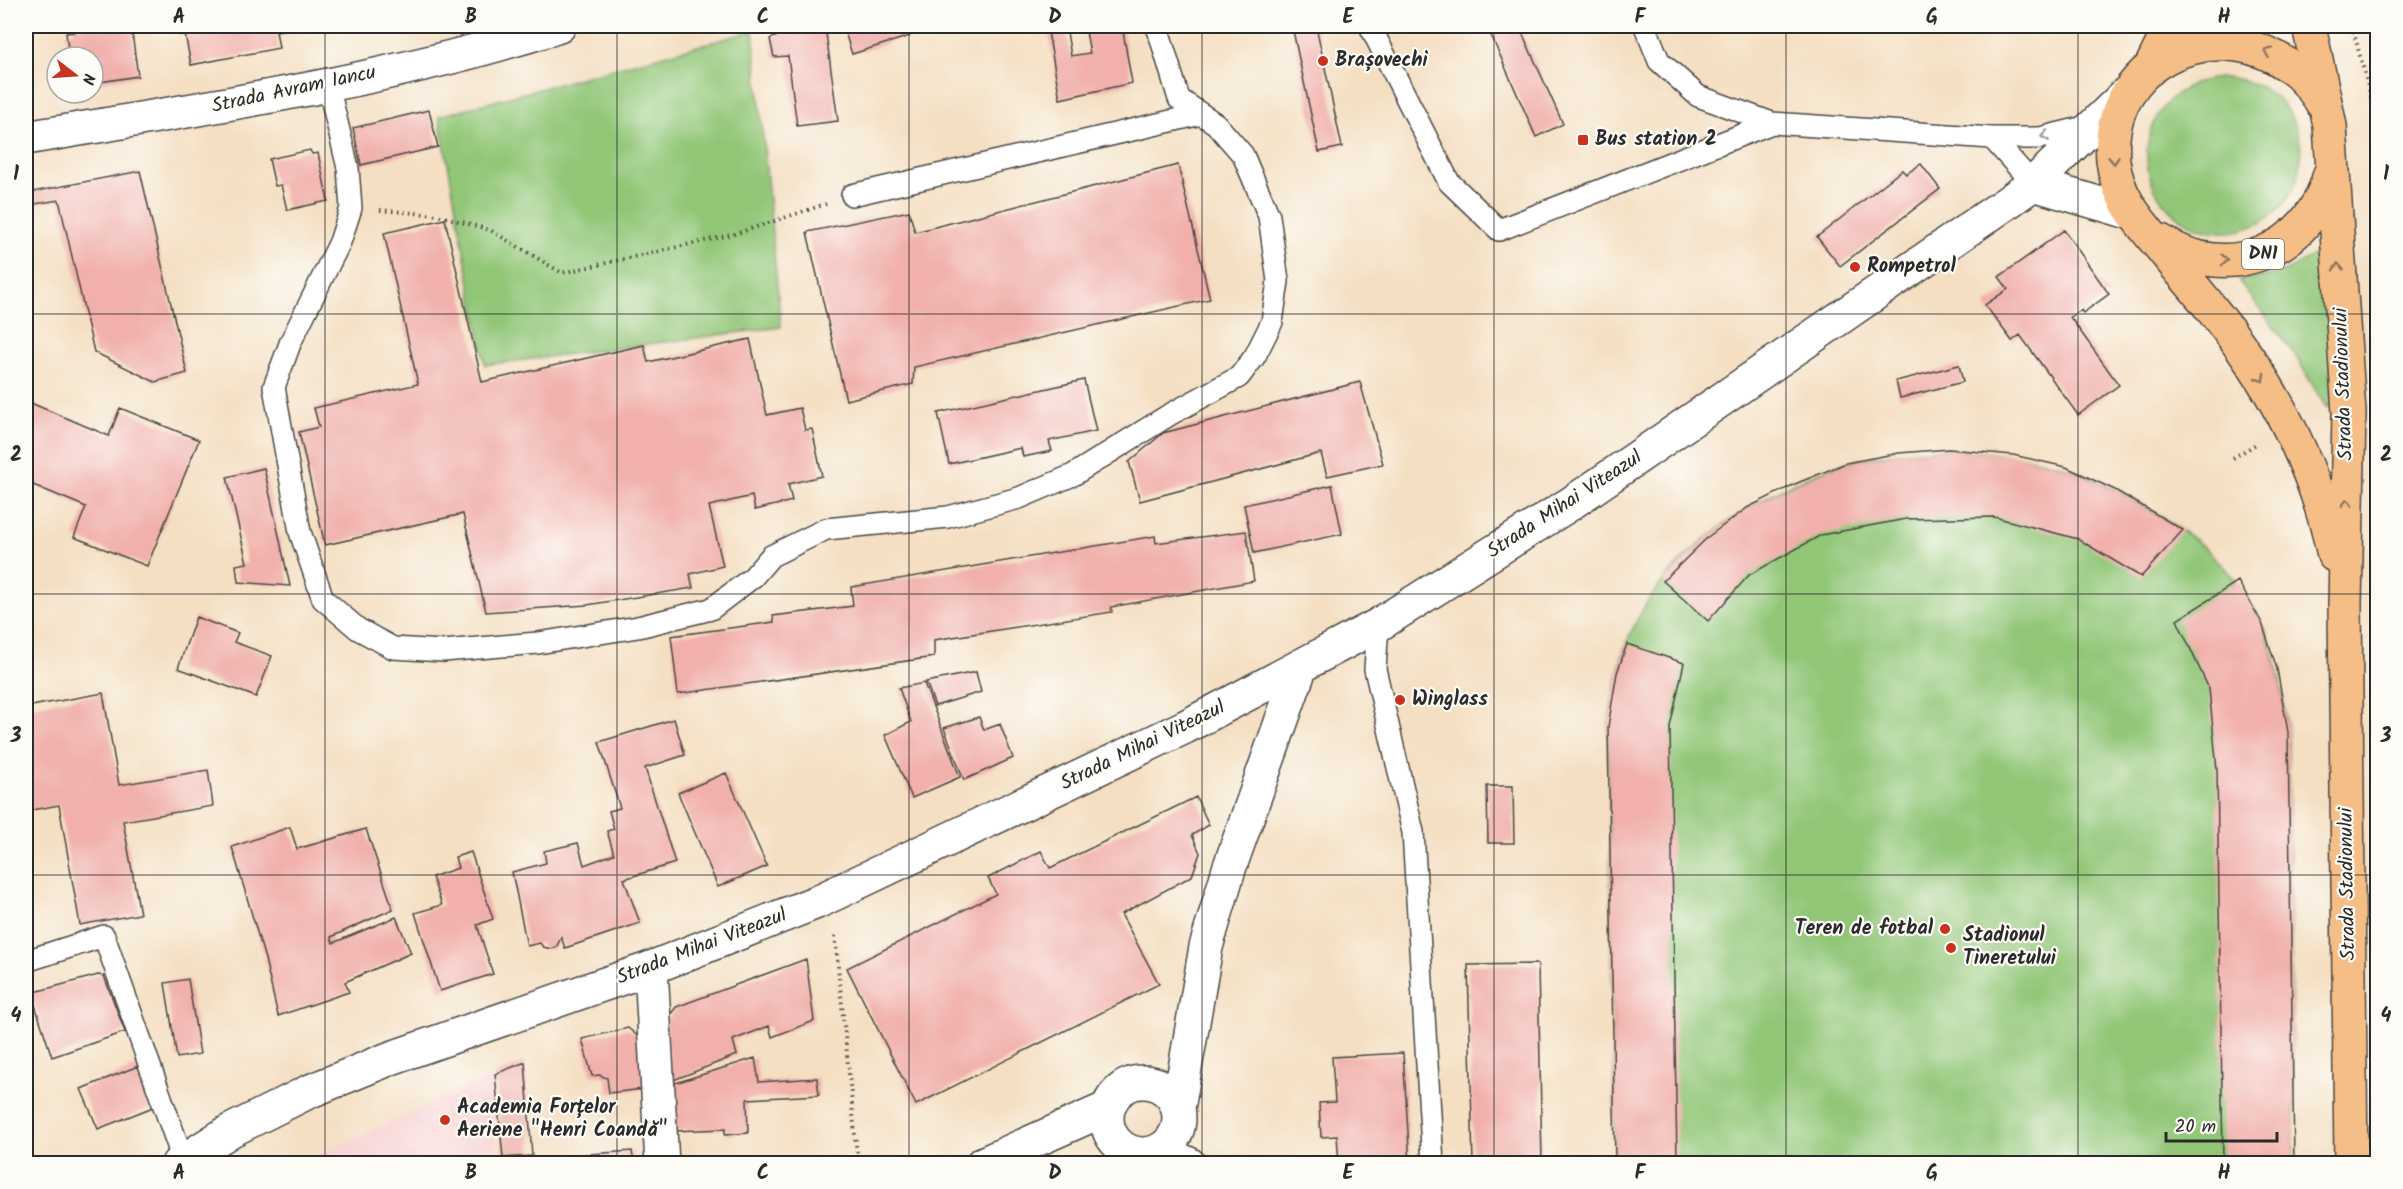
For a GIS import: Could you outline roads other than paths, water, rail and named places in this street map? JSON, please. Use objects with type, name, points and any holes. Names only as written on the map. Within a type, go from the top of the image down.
[{"type":"main road","name":"Strada Stadionului","points":[[2171,26],[2117,120],[2113,139],[2116,177],[2141,224],[2242,348],[2288,425],[2310,473],[2326,518],[2345,604]]},
{"type":"main road","name":"Strada Stadionului","points":[[2308,26],[2330,126],[2349,413],[2345,604],[2351,1164]]},
{"type":"main road","name":"Strada Stadionului","points":[[2142,77],[2170,54],[2193,45],[2218,41],[2244,43],[2268,51],[2290,63],[2308,81],[2321,102],[2330,126]]},
{"type":"main road","name":"Strada Stadionului","points":[[2141,224],[2176,251],[2205,260],[2234,261],[2263,254],[2289,239],[2310,219],[2325,193],[2332,164]]},
{"type":"street","name":"Strada Avram Iancu","points":[[26,138],[277,96],[515,40],[559,26]]},
{"type":"street","name":"Strada Mihai Viteazul","points":[[181,1162],[240,1126],[308,1092],[391,1058],[651,968],[817,902],[1185,727],[1378,625],[1570,504],[2033,184],[2096,125],[2142,77]]},
{"type":"street","points":[[2033,184],[2141,224]]},
{"type":"street","points":[[1108,1108],[1109,1133],[1116,1143],[1137,1154],[1175,1157],[1178,1109],[1206,947],[1229,868],[1301,666]]},
{"type":"street","points":[[651,968],[662,1164]]},
{"type":"street","points":[[982,1164],[1108,1108],[1121,1089],[1142,1082],[1165,1089],[1178,1109]]},
{"type":"lane","points":[[328,85],[348,168],[351,208],[340,242],[291,341],[274,387],[300,531],[323,599],[358,629],[393,648],[443,651],[538,643],[638,627],[711,609],[753,577],[771,556],[826,529],[948,517],[1019,498],[1073,475],[1169,415],[1239,377],[1255,356],[1272,322],[1278,281],[1269,216],[1243,155],[1216,124],[1179,99],[1157,26]]},
{"type":"lane","points":[[1370,26],[1449,182],[1500,230],[1772,123]]},
{"type":"lane","points":[[1645,26],[1659,61],[1698,96],[1772,123],[1992,138],[2040,138],[2096,125]]},
{"type":"lane","points":[[852,195],[1201,114]]},
{"type":"lane","points":[[1992,138],[2033,184]]},
{"type":"lane","points":[[1378,625],[1375,669],[1413,832],[1434,1164]]},
{"type":"lane","points":[[26,961],[104,936],[181,1162]]},
{"type":"place","name":"Brașovechi","points":[[1323,61]]},
{"type":"place","name":"Bus station 2","points":[[1583,140]]},
{"type":"place","name":"Rompetrol","points":[[1855,267]]},
{"type":"place","name":"Winglass","points":[[1400,700]]},
{"type":"place","name":"Teren de fotbal","points":[[1945,929]]},
{"type":"place","name":"Stadionul Tineretului","points":[[1951,948]]},
{"type":"place","name":"Academia Forțelor Aeriene \"Henri Coandă\"","points":[[445,1120]]}]
